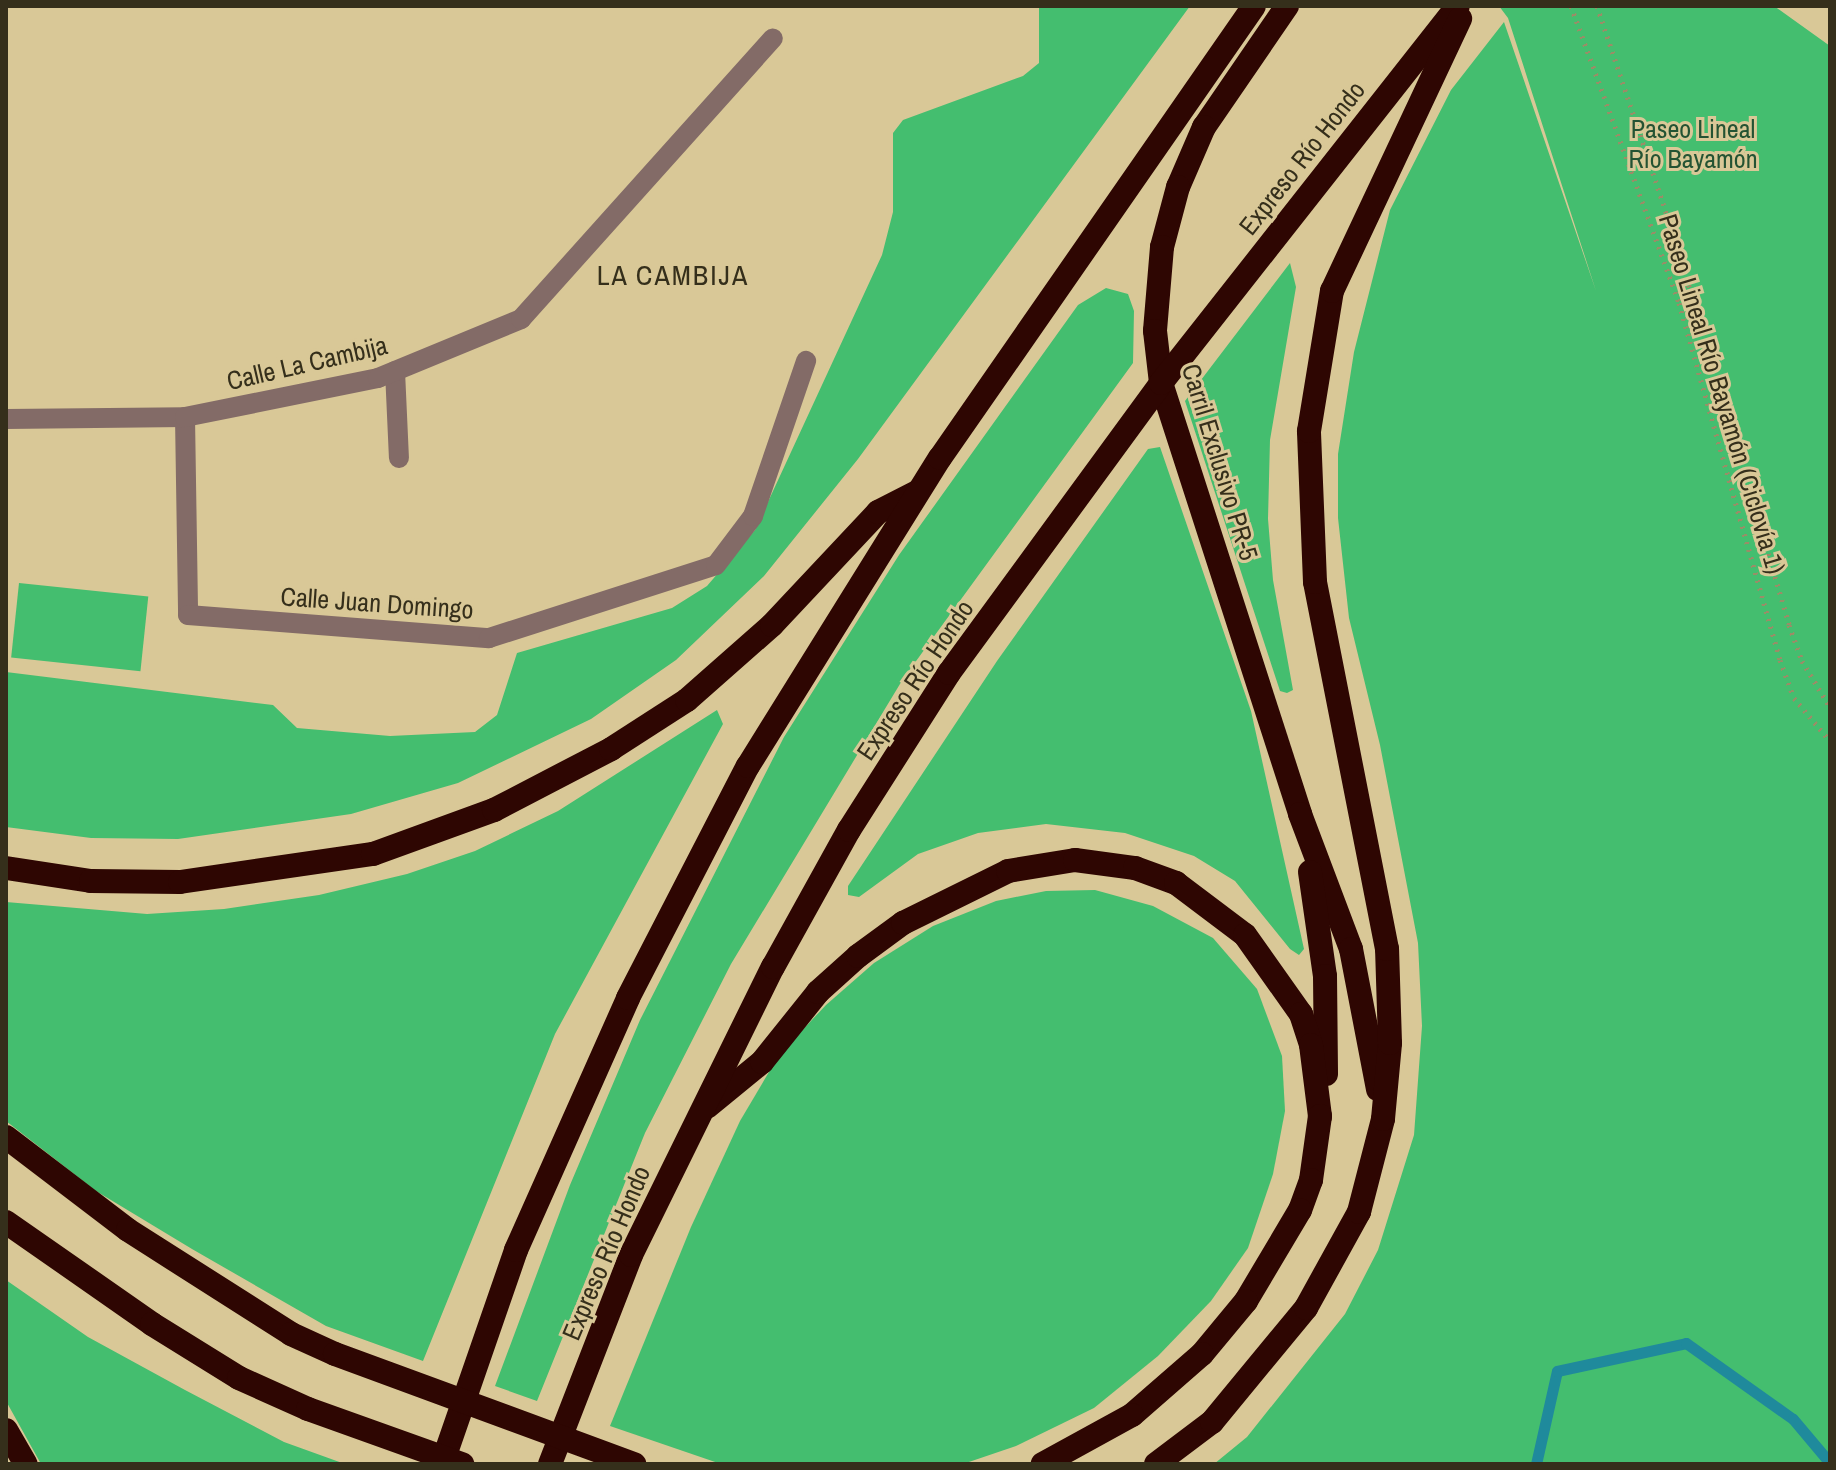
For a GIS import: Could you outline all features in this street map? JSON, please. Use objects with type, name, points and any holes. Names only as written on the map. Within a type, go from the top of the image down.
[{"type":"highway","points":[[442,1464],[516,1250],[628,998],[748,766],[919,491],[1254,6]]},
{"type":"highway","name":"Carril Exclusivo PR-5","points":[[1287,6],[1204,127],[1178,187],[1155,289],[1161,383],[1300,814]]},
{"type":"highway","name":"Expreso Río Hondo","points":[[550,1464],[631,1255],[699,1114],[849,830],[949,673],[1161,383],[1458,6]]},
{"type":"highway","points":[[1156,1464],[1212,1422],[1306,1308],[1359,1212],[1383,1119],[1390,1043],[1387,949],[1315,582],[1309,431],[1320,340],[1337,276],[1467,6]]},
{"type":"highway","points":[[6,868],[91,881],[180,882],[373,854],[494,810],[611,749],[687,700],[772,625],[878,512],[919,491]]},
{"type":"highway","points":[[1300,814],[1351,949],[1383,1119]]},
{"type":"highway","points":[[1043,1464],[1132,1415],[1225,1329],[1289,1234],[1317,1151],[1327,1072],[1325,976],[1300,814]]},
{"type":"highway","points":[[699,1114],[762,1062],[818,992],[903,923],[1008,871],[1063,861],[1106,861],[1155,874],[1213,906],[1275,971],[1301,1014],[1311,1045],[1320,1116],[1317,1151]]},
{"type":"highway","points":[[6,1137],[128,1230],[291,1334],[335,1354],[634,1464]]},
{"type":"highway","points":[[6,1222],[239,1378],[308,1409],[462,1464]]},
{"type":"highway","points":[[6,1430],[26,1464]]},
{"type":"street","name":"Calle La Cambija","points":[[6,419],[185,417],[395,371],[521,319],[773,38]]},
{"type":"street","name":"Calle Juan Domingo","points":[[185,417],[188,615],[489,638],[716,565],[753,516],[806,361]]},
{"type":"street","points":[[395,371],[399,458]]},
{"type":"path","name":"Paseo Lineal Río Bayamón (Ciclovía 1)","points":[[1571,6],[1679,303],[1780,660],[1794,698],[1830,741]]},
{"type":"path","points":[[1597,6],[1675,239],[1789,625],[1802,661],[1830,707]]},
{"type":"green space","points":[[1039,6],[1190,6],[858,459],[764,576],[676,660],[591,719],[458,783],[351,814],[178,839],[91,838],[6,827],[6,672],[273,705],[297,728],[390,736],[475,732],[497,715],[517,653],[672,608],[707,586],[755,530],[882,255],[893,212],[893,133],[903,120],[1023,76],[1039,63]]},
{"type":"green space","name":"Paseo Lineal Río Bayamón","points":[[1499,6],[1774,6],[1830,46],[1830,1464],[1214,1464],[1247,1437],[1345,1314],[1378,1250],[1414,1135],[1422,1026],[1418,943],[1380,745],[1349,618],[1338,518],[1338,454],[1354,352],[1390,210],[1451,90],[1504,22],[1596,291],[1508,18]]},
{"type":"green space","points":[[1290,263],[1296,287],[1270,440],[1268,519],[1273,580],[1293,690],[1287,693],[1280,691],[1185,401]]},
{"type":"green space","points":[[1106,288],[1128,294],[1134,311],[1133,363],[903,679],[731,964],[645,1133],[537,1401],[495,1386],[570,1185],[640,1020],[784,737],[899,555],[1078,305]]},
{"type":"green space","points":[[1160,447],[1251,711],[1304,949],[1299,955],[1290,949],[1235,881],[1194,856],[1125,833],[1046,824],[978,833],[918,854],[859,897],[848,895],[848,886],[997,661],[1148,449]]},
{"type":"green space","points":[[19,583],[148,597],[140,671],[11,658]]},
{"type":"green space","points":[[717,710],[723,724],[555,1034],[423,1361],[326,1326],[192,1249],[96,1191],[6,1121],[6,902],[147,914],[224,909],[319,895],[407,874],[475,851],[558,811]]},
{"type":"green space","points":[[1095,890],[1153,906],[1213,938],[1257,989],[1282,1056],[1285,1111],[1273,1174],[1248,1248],[1211,1301],[1158,1356],[1094,1408],[1016,1446],[963,1464],[721,1464],[610,1426],[691,1227],[740,1121],[779,1055],[826,1005],[874,963],[933,926],[996,901],[1046,891]]},
{"type":"green space","points":[[6,1280],[88,1337],[185,1390],[284,1442],[345,1464],[41,1464],[6,1401]]},
{"type":"waterway","points":[[1536,1464],[1557,1371],[1686,1343],[1793,1419],[1830,1463]]},
{"type":"district","name":"LA CAMBIJA","points":[[673,275]]}]
